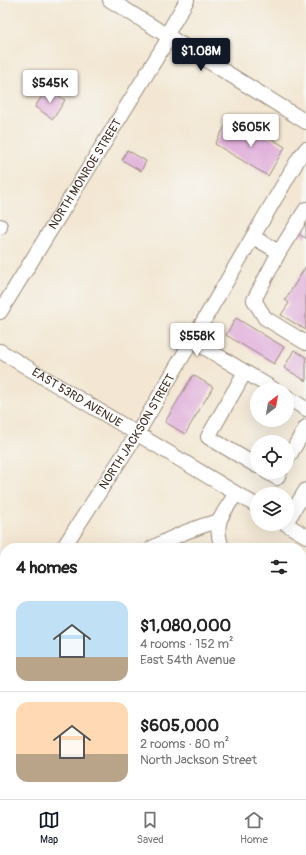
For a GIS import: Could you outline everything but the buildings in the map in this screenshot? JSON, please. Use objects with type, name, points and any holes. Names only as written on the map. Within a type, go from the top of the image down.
[{"type":"street","points":[[110,0],[306,122]]},
{"type":"street","name":"NORTH MONROE STREET","points":[[0,312],[168,35],[187,0]]},
{"type":"street","name":"NORTH JACKSON STREET","points":[[66,543],[137,434],[306,148]]},
{"type":"street","points":[[306,209],[279,252],[254,300],[264,318],[306,343]]},
{"type":"street","points":[[253,237],[279,252]]},
{"type":"street","points":[[192,340],[263,383]]},
{"type":"street","name":"EAST 53RD AVENUE","points":[[0,351],[250,502]]},
{"type":"street","points":[[245,372],[208,437],[250,462]]},
{"type":"street","points":[[294,401],[306,409]]},
{"type":"street","points":[[294,448],[306,427]]},
{"type":"street","points":[[294,511],[306,490]]},
{"type":"street","points":[[220,543],[218,537],[219,521],[236,494]]},
{"type":"street","points":[[161,543],[197,527],[219,521]]},
{"type":"street","points":[[294,528],[306,536]]}]
